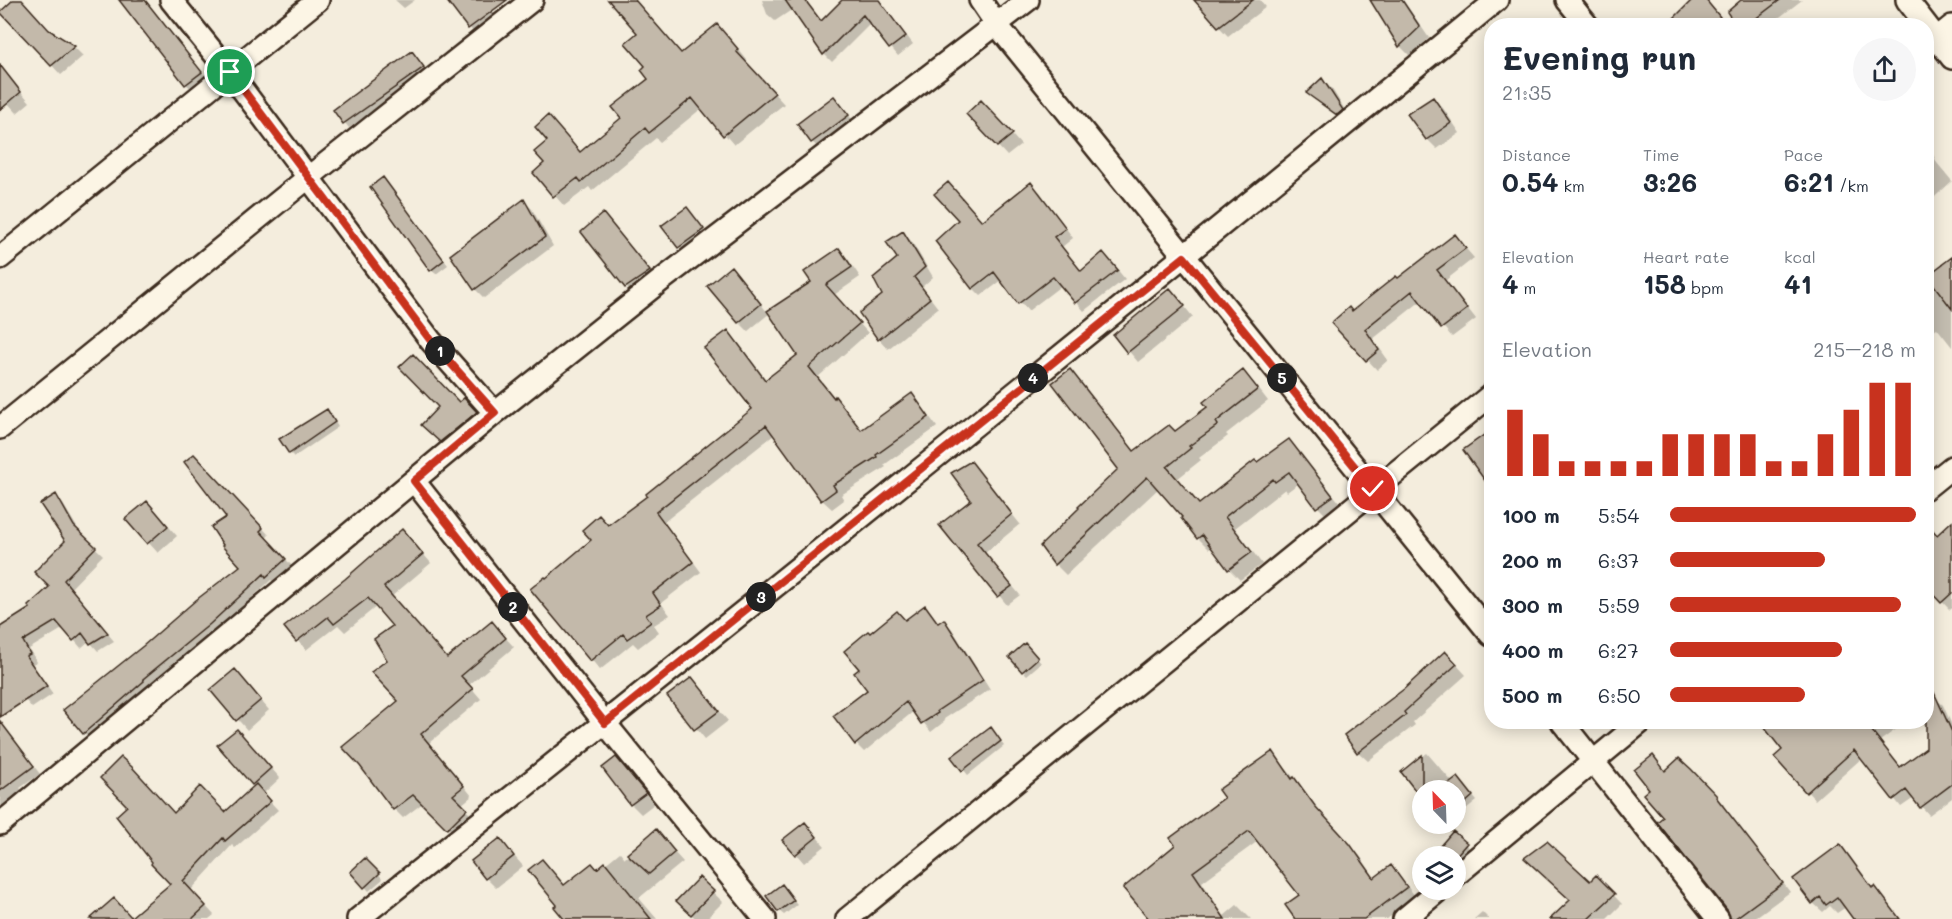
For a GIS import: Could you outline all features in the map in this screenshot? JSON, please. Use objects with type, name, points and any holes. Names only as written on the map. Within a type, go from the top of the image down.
[{"type":"street","points":[[171,0],[230,72],[431,341],[495,413]]},
{"type":"street","points":[[0,258],[318,0]]},
{"type":"street","points":[[0,428],[309,177],[532,0]]},
{"type":"street","points":[[980,0],[997,25],[1484,626]]},
{"type":"street","points":[[0,824],[495,413],[659,282],[1028,0]]},
{"type":"street","points":[[358,919],[1184,257],[1497,0]]},
{"type":"street","points":[[1567,0],[1582,18]]},
{"type":"street","points":[[1907,0],[1922,18]]},
{"type":"street","points":[[1938,37],[1952,58]]},
{"type":"street","points":[[847,919],[1484,401]]},
{"type":"street","points":[[1934,482],[1952,467]]},
{"type":"street","points":[[414,481],[605,723],[765,919]]},
{"type":"street","points":[[1568,729],[1718,919]]},
{"type":"street","points":[[1466,867],[1632,729]]},
{"type":"street","points":[[1404,919],[1427,900]]},
{"type":"building","points":[[13,0],[22,0],[49,30],[75,46],[51,66],[0,12]]},
{"type":"building","points":[[119,0],[145,0],[202,72],[185,85]]},
{"type":"building","points":[[446,0],[507,0],[468,29]]},
{"type":"building","points":[[608,0],[635,0],[681,53],[717,24],[738,49],[736,51],[775,93],[723,136],[692,98],[649,133],[645,128],[581,182],[578,178],[553,197],[533,173],[544,163],[534,152],[547,141],[535,127],[548,115],[580,152],[621,118],[612,107],[648,79],[641,70],[645,66],[625,43],[637,33]]},
{"type":"building","points":[[785,0],[805,0],[821,21],[842,0],[879,0],[906,36],[889,49],[863,15],[823,55]]},
{"type":"building","points":[[1194,0],[1253,0],[1218,27]]},
{"type":"building","points":[[1370,0],[1402,0],[1420,27],[1399,47]]},
{"type":"building","points":[[1692,0],[1706,0],[1720,17],[1719,18],[1674,18]]},
{"type":"building","points":[[1741,0],[1780,0],[1756,18],[1731,18],[1727,12]]},
{"type":"building","points":[[412,51],[424,67],[343,124],[333,110]]},
{"type":"building","points":[[0,65],[21,92],[0,110]]},
{"type":"building","points":[[1322,78],[1343,110],[1337,115],[1306,93]]},
{"type":"building","points":[[834,96],[849,115],[811,143],[797,124]]},
{"type":"building","points":[[1433,97],[1451,123],[1426,140],[1407,114]]},
{"type":"building","points":[[981,100],[1013,134],[997,147],[966,114]]},
{"type":"building","points":[[383,177],[444,260],[430,271],[370,187]]},
{"type":"building","points":[[948,182],[982,221],[1031,182],[1066,228],[1054,237],[1081,271],[1103,252],[1118,270],[1075,303],[1053,277],[1018,304],[994,272],[972,289],[935,241],[958,220],[934,194]]},
{"type":"building","points":[[524,199],[545,237],[474,290],[450,255]]},
{"type":"building","points":[[687,207],[704,229],[678,248],[661,226]]},
{"type":"building","points":[[603,213],[650,271],[625,288],[581,232]]},
{"type":"building","points":[[903,231],[925,267],[914,277],[930,298],[878,340],[859,313],[882,295],[873,278],[897,258],[886,242]]},
{"type":"building","points":[[1455,234],[1466,248],[1437,270],[1467,309],[1441,329],[1412,291],[1365,329],[1379,350],[1366,361],[1331,323],[1349,307],[1352,311],[1396,276],[1398,278]]},
{"type":"building","points":[[839,248],[852,267],[826,285],[860,323],[809,367],[861,430],[912,393],[929,417],[876,455],[877,457],[833,485],[836,490],[821,501],[766,425],[656,512],[693,562],[653,593],[661,605],[646,615],[651,622],[627,639],[623,634],[590,661],[530,589],[591,540],[582,530],[599,515],[608,525],[647,496],[646,494],[752,409],[704,348],[728,330],[765,380],[797,355],[767,311],[811,282],[804,272]]},
{"type":"building","points":[[1952,257],[1952,309],[1934,285],[1934,271]]},
{"type":"building","points":[[731,266],[761,304],[738,323],[707,286]]},
{"type":"building","points":[[1170,288],[1185,306],[1127,353],[1113,335]]},
{"type":"building","points":[[413,354],[459,402],[464,398],[477,412],[440,442],[421,425],[438,407],[399,367]]},
{"type":"building","points":[[1070,369],[1134,451],[1169,425],[1175,431],[1207,407],[1203,402],[1243,370],[1258,389],[1216,422],[1218,425],[1189,446],[1191,448],[1167,467],[1199,504],[1255,460],[1257,462],[1289,439],[1333,496],[1316,508],[1289,472],[1275,482],[1273,479],[1225,517],[1252,552],[1228,570],[1202,535],[1197,539],[1182,517],[1147,477],[1054,565],[1040,546],[1118,469],[1052,383]]},
{"type":"building","points":[[327,409],[335,422],[289,454],[279,439]]},
{"type":"building","points":[[1484,435],[1484,479],[1463,450]]},
{"type":"building","points":[[194,454],[263,528],[260,531],[286,559],[266,577],[264,574],[83,734],[63,710],[240,566],[222,546],[211,527],[226,517],[184,462]]},
{"type":"building","points":[[971,461],[1012,514],[977,543],[1012,586],[997,597],[939,525],[971,500],[951,473]]},
{"type":"building","points":[[56,494],[74,526],[96,547],[64,580],[108,633],[90,644],[82,633],[73,641],[56,621],[23,641],[30,654],[26,656],[47,686],[0,717],[0,627],[30,608],[28,606],[49,587],[34,572],[65,541],[40,504]]},
{"type":"building","points":[[147,501],[168,526],[147,544],[125,519]]},
{"type":"building","points":[[1952,521],[1952,593],[1941,603],[1934,596],[1934,531],[1937,535]]},
{"type":"building","points":[[402,529],[423,554],[384,587],[447,658],[492,621],[506,638],[461,676],[473,689],[421,734],[464,786],[453,795],[467,809],[447,829],[413,795],[393,810],[360,766],[342,747],[398,701],[371,672],[387,660],[374,639],[392,626],[368,598],[334,624],[328,617],[296,642],[284,627],[345,579]]},
{"type":"building","points":[[925,605],[938,623],[944,619],[983,680],[921,724],[906,702],[855,745],[833,716],[867,690],[854,673],[859,669],[844,651],[897,611],[905,620]]},
{"type":"building","points":[[1025,643],[1038,658],[1022,672],[1009,657]]},
{"type":"building","points":[[1445,651],[1457,664],[1404,712],[1406,715],[1357,753],[1344,735],[1404,689]]},
{"type":"building","points":[[235,669],[261,700],[236,721],[210,690]]},
{"type":"building","points":[[692,677],[719,711],[694,730],[667,696]]},
{"type":"building","points":[[1934,693],[1952,732],[1952,784],[1920,808],[1906,790],[1893,800],[1854,750],[1806,793],[1774,757],[1782,750],[1766,729],[1870,729],[1900,767],[1926,748],[1926,729],[1934,729]]},
{"type":"building","points":[[0,721],[34,766],[0,791]]},
{"type":"building","points":[[991,727],[1001,741],[962,771],[951,757]]},
{"type":"building","points":[[237,729],[271,768],[252,785],[217,745]]},
{"type":"building","points":[[1273,751],[1292,779],[1294,777],[1315,806],[1350,844],[1374,878],[1391,865],[1407,887],[1364,919],[1295,919],[1285,905],[1299,895],[1249,831],[1193,872],[1225,919],[1149,919],[1123,888],[1175,845],[1170,838],[1224,798],[1218,790]]},
{"type":"building","points":[[1422,755],[1422,780],[1412,780],[1412,786],[1401,772]]},
{"type":"building","points":[[1653,755],[1665,771],[1679,758],[1691,769],[1717,796],[1783,883],[1734,919],[1730,919],[1728,911],[1657,822],[1663,817],[1643,794],[1649,789],[1634,770]]},
{"type":"building","points":[[121,757],[174,813],[200,786],[225,812],[256,784],[271,801],[225,841],[223,838],[183,881],[206,906],[192,919],[90,919],[114,898],[131,917],[170,884],[151,864],[152,862],[116,816],[127,806],[100,778]]},
{"type":"building","points":[[616,757],[646,793],[630,805],[602,768]]},
{"type":"building","points":[[1466,787],[1473,796],[1466,802]]},
{"type":"building","points":[[805,822],[817,837],[795,855],[782,840]]},
{"type":"building","points":[[656,829],[675,852],[649,874],[627,854]]},
{"type":"building","points":[[1450,834],[1456,834],[1467,843],[1464,846],[1440,846]]},
{"type":"building","points":[[500,838],[514,856],[485,879],[471,861]]},
{"type":"building","points":[[1547,841],[1590,881],[1596,875],[1615,894],[1588,919],[1550,919],[1570,900],[1524,858]]},
{"type":"building","points":[[1840,844],[1872,888],[1875,886],[1900,919],[1853,919],[1837,897],[1826,905],[1820,897],[1812,904],[1793,879]]},
{"type":"building","points":[[365,858],[380,873],[364,888],[350,872]]},
{"type":"building","points":[[542,859],[564,885],[592,863],[597,869],[605,862],[651,919],[564,919],[554,907],[557,905],[528,870]]},
{"type":"building","points":[[699,877],[714,891],[691,915],[676,901]]},
{"type":"building","points":[[782,884],[794,900],[778,912],[766,896]]},
{"type":"route","points":[[230,72],[431,341],[495,413],[414,481],[605,723],[1184,257],[1373,489]]}]
